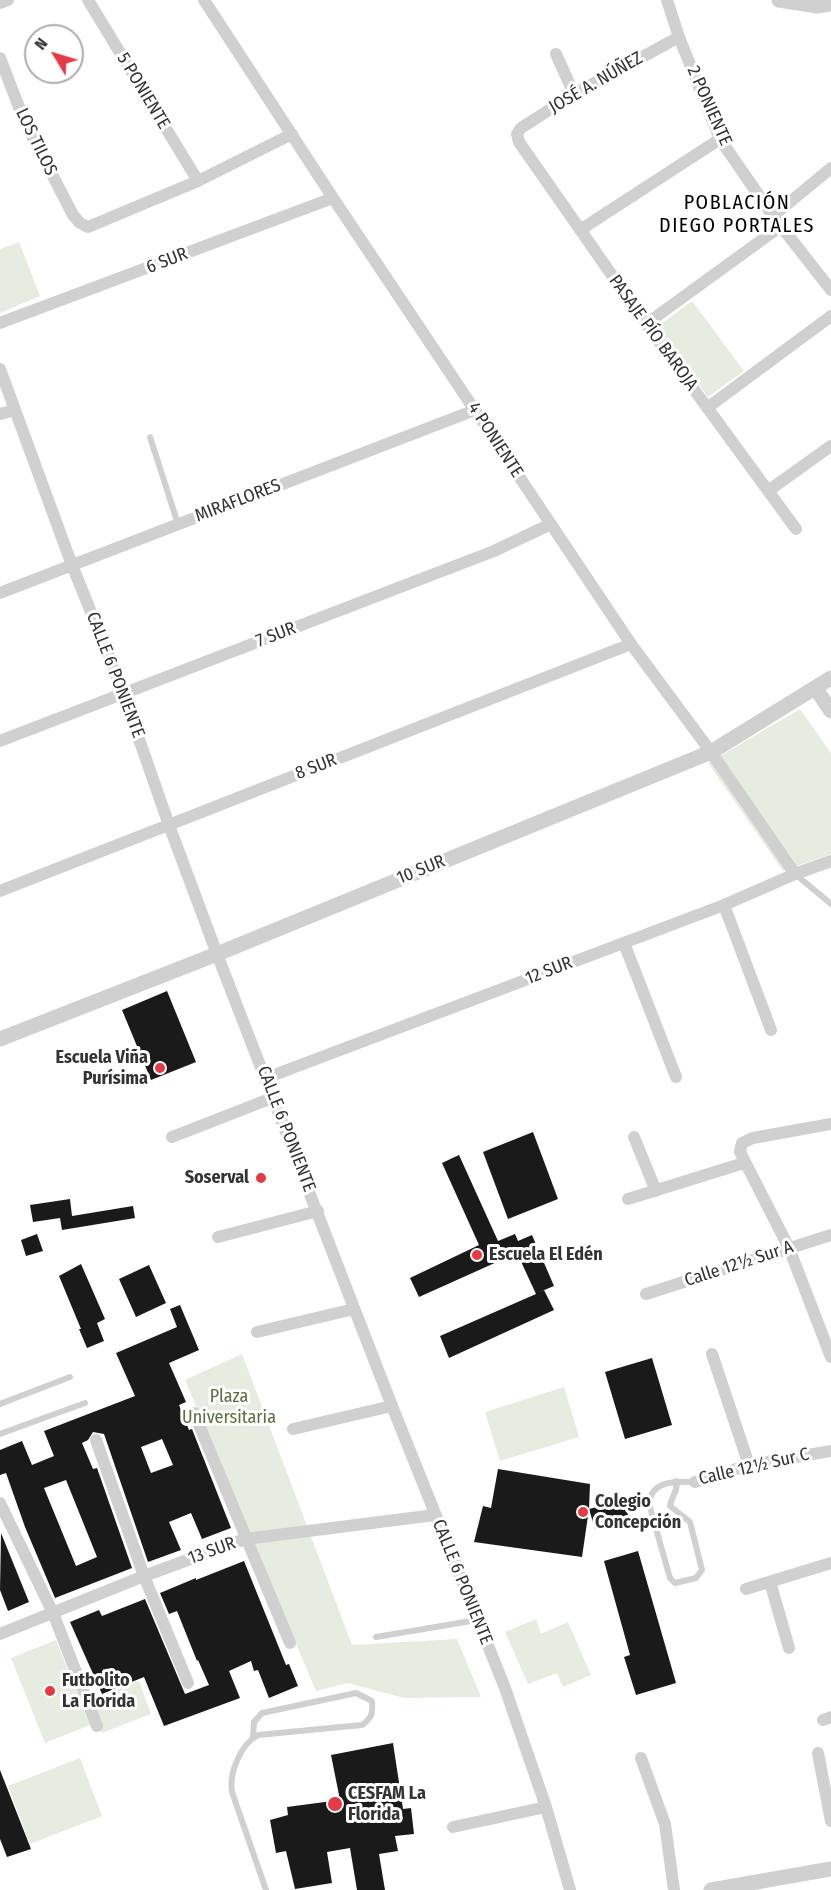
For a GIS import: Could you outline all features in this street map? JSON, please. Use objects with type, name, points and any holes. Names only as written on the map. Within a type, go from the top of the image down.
[{"type":"street","points":[[0,3],[8,0]]},
{"type":"street","name":"5 PONIENTE","points":[[88,0],[198,181]]},
{"type":"street","name":"4 PONIENTE","points":[[204,0],[333,198],[631,644],[711,752],[795,874]]},
{"type":"street","name":"2 PONIENTE","points":[[667,0],[679,37],[720,139],[777,221],[831,290]]},
{"type":"street","points":[[780,0],[817,6],[831,4]]},
{"type":"street","name":"JOSÉ A. NÚÑEZ","points":[[517,134],[521,128],[574,94],[679,37]]},
{"type":"street","points":[[556,54],[574,94]]},
{"type":"street","name":"LOS TILOS","points":[[0,58],[24,120],[73,215],[80,223],[88,226],[198,181]]},
{"type":"street","points":[[198,181],[292,134]]},
{"type":"street","name":"PASAJE PÍO BAROJA","points":[[517,134],[519,142],[646,324],[796,529]]},
{"type":"street","points":[[580,230],[720,139]]},
{"type":"street","points":[[646,324],[777,221],[831,168]]},
{"type":"street","name":"6 SUR","points":[[0,323],[333,198]]},
{"type":"street","points":[[707,408],[831,316]]},
{"type":"street","name":"CALLE 6 PONIENTE","points":[[0,369],[72,565],[123,694],[217,954],[392,1406],[505,1688],[546,1807],[570,1890]]},
{"type":"street","points":[[0,414],[15,410]]},
{"type":"street","name":"MIRAFLORES","points":[[0,593],[476,410]]},
{"type":"street","points":[[768,491],[831,446]]},
{"type":"street","name":"7 SUR","points":[[0,741],[494,551],[551,524]]},
{"type":"street","name":"8 SUR","points":[[0,891],[631,644]]},
{"type":"street","name":"10 SUR","points":[[0,1039],[217,954],[711,752],[831,678]]},
{"type":"street","points":[[816,689],[831,711]]},
{"type":"street","name":"12 SUR","points":[[266,1078],[724,905],[831,861]]},
{"type":"street","points":[[724,905],[771,1030]]},
{"type":"street","points":[[624,943],[676,1077]]},
{"type":"street","points":[[172,1137],[273,1098]]},
{"type":"street","points":[[831,1124],[753,1138],[742,1143],[740,1152],[789,1248],[828,1343],[831,1358]]},
{"type":"street","points":[[634,1137],[656,1191]]},
{"type":"street","points":[[628,1198],[744,1163]]},
{"type":"street","points":[[218,1237],[318,1211]]},
{"type":"street","name":"Calle 12½ Sur A","points":[[646,1294],[831,1235]]},
{"type":"street","points":[[258,1332],[354,1309]]},
{"type":"street","points":[[712,1354],[749,1465]]},
{"type":"street","points":[[293,1430],[392,1406]]},
{"type":"street","points":[[194,1413],[290,1643]]},
{"type":"street","points":[[96,1440],[144,1576],[188,1683]]},
{"type":"street","name":"Calle 12½ Sur C","points":[[694,1482],[749,1465],[831,1451]]},
{"type":"street","points":[[0,1503],[53,1613],[97,1726]]},
{"type":"street","name":"13 SUR","points":[[0,1634],[144,1576],[245,1539],[435,1515]]},
{"type":"street","points":[[746,1589],[831,1563]]},
{"type":"street","points":[[770,1582],[789,1648]]},
{"type":"street","points":[[819,1753],[831,1821]]},
{"type":"street","points":[[641,1758],[665,1824],[674,1890]]},
{"type":"street","points":[[453,1827],[546,1807]]},
{"type":"street","points":[[711,1890],[763,1886],[831,1869]]},
{"type":"lane","points":[[150,437],[178,524]]},
{"type":"lane","points":[[795,874],[831,904]]},
{"type":"lane","points":[[0,1404],[70,1377]]},
{"type":"lane","points":[[0,1434],[85,1403]]},
{"type":"lane","name":"Calle 12½ Sur C","points":[[676,1481],[677,1488],[670,1506],[690,1522],[702,1570],[696,1578],[675,1583],[670,1578],[649,1498],[658,1487],[668,1482],[676,1481],[694,1482]]},
{"type":"lane","points":[[376,1637],[478,1620]]},
{"type":"lane","points":[[253,1738],[267,1734],[362,1725],[372,1716],[372,1701],[356,1693],[262,1713],[254,1722],[253,1738],[235,1766],[231,1782],[232,1792],[266,1890]]},
{"type":"green space","points":[[19,242],[40,296],[0,313],[0,249]]},
{"type":"green space","points":[[692,301],[744,371],[708,397],[657,327]]},
{"type":"green space","points":[[800,709],[831,753],[831,854],[783,871],[708,763]]},
{"type":"green space","name":"Plaza Universitaria","points":[[242,1354],[352,1645],[457,1639],[481,1697],[404,1698],[348,1683],[316,1691],[185,1380]]},
{"type":"green space","points":[[564,1387],[579,1437],[500,1461],[485,1412]]},
{"type":"green space","points":[[536,1619],[541,1634],[568,1622],[591,1675],[563,1687],[557,1673],[528,1684],[505,1632]]},
{"type":"green space","name":"Futbolito La Florida","points":[[56,1640],[90,1725],[45,1743],[11,1658]]},
{"type":"green space","points":[[139,1681],[151,1714],[102,1733],[90,1700]]},
{"type":"green space","points":[[80,1758],[102,1816],[30,1844],[8,1786]]},
{"type":"building","points":[[167,991],[196,1062],[151,1080],[122,1010]]},
{"type":"building","points":[[533,1132],[558,1199],[508,1219],[483,1152]]},
{"type":"building","points":[[459,1155],[498,1241],[515,1234],[518,1241],[532,1235],[554,1286],[544,1290],[554,1310],[449,1358],[440,1336],[536,1294],[517,1253],[419,1297],[410,1278],[479,1245],[442,1163]]},
{"type":"building","points":[[70,1199],[72,1216],[133,1206],[135,1218],[62,1230],[60,1218],[33,1222],[30,1205]]},
{"type":"building","points":[[37,1234],[43,1251],[26,1256],[21,1240]]},
{"type":"building","points":[[81,1264],[105,1319],[97,1323],[104,1341],[87,1348],[59,1276]]},
{"type":"building","points":[[149,1265],[166,1303],[136,1317],[119,1279]]},
{"type":"building","points":[[180,1305],[199,1350],[169,1363],[186,1402],[179,1405],[189,1430],[192,1429],[231,1528],[202,1539],[191,1513],[169,1522],[181,1550],[148,1562],[104,1434],[93,1432],[88,1440],[82,1443],[93,1469],[97,1468],[132,1568],[55,1598],[25,1527],[6,1473],[0,1475],[0,1450],[22,1441],[32,1465],[54,1456],[44,1431],[135,1396],[116,1353],[177,1327],[170,1309]],"holes":[[[162,1439],[173,1465],[151,1473],[141,1447]],[[66,1480],[97,1557],[76,1566],[44,1488]]]},
{"type":"building","points":[[652,1358],[672,1425],[625,1439],[605,1372]]},
{"type":"building","points":[[498,1469],[590,1484],[582,1557],[474,1542],[483,1506],[491,1508]]},
{"type":"building","points":[[625,1500],[629,1521],[595,1529],[589,1509]]},
{"type":"building","points":[[1,1533],[29,1602],[8,1611],[0,1590]]},
{"type":"building","points":[[638,1551],[676,1683],[636,1695],[624,1657],[630,1655],[604,1561]]},
{"type":"building","points":[[244,1561],[286,1665],[289,1664],[298,1686],[269,1698],[258,1670],[254,1671],[251,1661],[229,1671],[240,1698],[164,1726],[144,1677],[102,1694],[70,1622],[99,1610],[102,1616],[145,1599],[185,1694],[209,1685],[177,1611],[169,1614],[160,1593]]},
{"type":"building","points":[[393,1743],[403,1809],[411,1808],[414,1834],[395,1836],[398,1851],[379,1854],[385,1890],[357,1890],[350,1848],[327,1852],[332,1883],[295,1889],[286,1851],[276,1853],[270,1820],[288,1815],[287,1807],[340,1800],[331,1755]]},
{"type":"building","points":[[0,1770],[31,1849],[7,1857],[0,1839]]},
{"type":"place","name":"Escuela Viña Purísima","points":[[160,1068]]},
{"type":"place","name":"Soserval","points":[[261,1178]]},
{"type":"place","name":"Escuela El Edén","points":[[477,1255]]},
{"type":"place","name":"Colegio Concepción","points":[[583,1512]]},
{"type":"place","name":"Futbolito La Florida","points":[[50,1691]]},
{"type":"place","name":"CESFAM La Florida","points":[[335,1804]]},
{"type":"district","name":"POBLACIÓN DIEGO PORTALES","points":[[737,214]]}]
